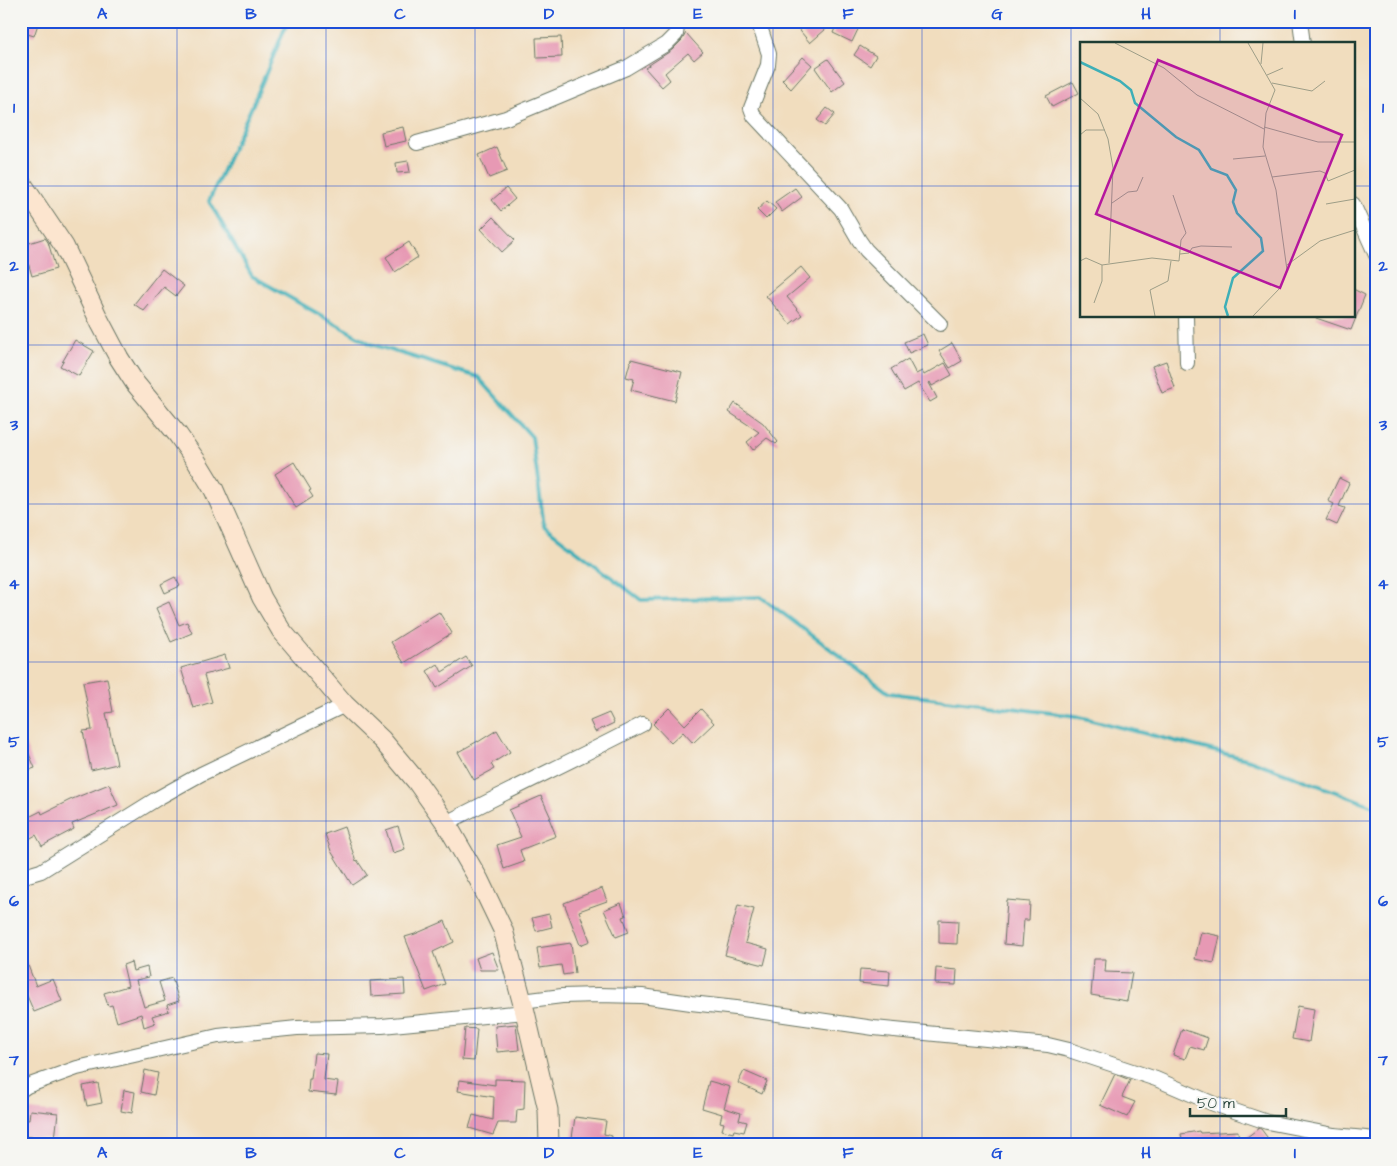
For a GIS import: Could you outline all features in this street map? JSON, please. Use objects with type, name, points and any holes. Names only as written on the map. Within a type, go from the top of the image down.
[{"type":"street","points":[[417,143],[506,118],[626,68],[666,44],[676,34],[678,21]]},
{"type":"street","points":[[758,21],[769,54],[768,65],[751,108],[754,116],[841,209],[866,250],[940,324]]},
{"type":"street","points":[[1300,21],[1302,42]]},
{"type":"street","points":[[21,182],[64,246],[119,358],[135,383],[178,435],[214,490],[262,598],[282,630],[345,705],[382,740],[417,782],[446,823],[480,880],[503,930],[524,1006],[548,1110],[549,1145]]},
{"type":"street","points":[[1354,206],[1376,255]]},
{"type":"street","points":[[1186,318],[1187,363]]},
{"type":"street","points":[[21,877],[41,871],[158,798],[201,774],[345,705]]},
{"type":"street","points":[[446,823],[643,724]]},
{"type":"street","points":[[21,1090],[26,1086],[77,1068],[218,1036],[298,1028],[382,1026],[524,1006],[562,996],[642,996],[874,1028],[1048,1045],[1069,1050],[1156,1079],[1214,1104],[1267,1122],[1334,1135],[1376,1139]]},
{"type":"building","points":[[24,21],[39,21],[34,36],[21,32]]},
{"type":"building","points":[[792,21],[819,21],[826,29],[810,43]]},
{"type":"building","points":[[838,21],[862,21],[852,42],[833,33]]},
{"type":"building","points":[[686,33],[703,52],[694,60],[688,53],[665,73],[670,80],[662,87],[645,68],[672,50]]},
{"type":"building","points":[[561,37],[562,57],[537,58],[536,38]]},
{"type":"building","points":[[860,46],[876,56],[870,66],[854,55]]},
{"type":"building","points":[[803,57],[812,65],[791,89],[782,80]]},
{"type":"building","points":[[828,59],[845,82],[832,92],[815,68]]},
{"type":"building","points":[[1073,82],[1079,93],[1052,107],[1046,96]]},
{"type":"building","points":[[827,108],[835,114],[825,126],[817,120]]},
{"type":"building","points":[[403,127],[406,141],[384,146],[381,132]]},
{"type":"building","points":[[497,147],[507,171],[489,178],[479,155]]},
{"type":"building","points":[[408,161],[410,172],[397,173],[396,163]]},
{"type":"building","points":[[506,188],[515,199],[501,211],[492,200]]},
{"type":"building","points":[[795,188],[802,197],[782,212],[775,202]]},
{"type":"building","points":[[767,201],[776,209],[766,219],[757,210]]},
{"type":"building","points":[[493,217],[515,240],[502,252],[481,229]]},
{"type":"building","points":[[45,238],[56,269],[32,276],[23,245]]},
{"type":"building","points":[[409,242],[418,257],[395,272],[386,257]]},
{"type":"building","points":[[801,267],[810,278],[787,297],[802,315],[790,324],[766,296]]},
{"type":"building","points":[[162,269],[184,286],[176,296],[164,287],[144,311],[134,304]]},
{"type":"building","points":[[1354,290],[1365,295],[1351,330],[1316,318],[1354,318]]},
{"type":"building","points":[[923,334],[928,345],[909,353],[904,342]]},
{"type":"building","points":[[75,340],[94,351],[79,376],[60,366]]},
{"type":"building","points":[[952,343],[962,361],[950,368],[939,351]]},
{"type":"building","points":[[631,359],[682,372],[675,401],[631,390],[634,379],[626,377]]},
{"type":"building","points":[[908,359],[916,374],[922,371],[924,375],[945,363],[952,375],[932,386],[929,383],[937,398],[930,402],[918,383],[904,391],[891,369]]},
{"type":"building","points":[[1166,361],[1175,388],[1162,393],[1152,366]]},
{"type":"building","points":[[735,403],[763,423],[778,442],[776,444],[767,438],[753,450],[747,442],[759,432],[729,412]]},
{"type":"building","points":[[294,462],[311,490],[309,491],[313,497],[296,508],[275,474]]},
{"type":"building","points":[[1339,478],[1349,483],[1339,506],[1345,508],[1337,525],[1326,520],[1334,504],[1328,501]]},
{"type":"building","points":[[175,577],[180,586],[165,593],[161,584]]},
{"type":"building","points":[[169,602],[179,625],[187,622],[192,633],[171,642],[156,608]]},
{"type":"building","points":[[439,612],[452,633],[404,663],[391,642]]},
{"type":"building","points":[[225,655],[229,668],[204,675],[212,702],[193,708],[181,668]]},
{"type":"building","points":[[466,657],[472,666],[437,688],[427,671],[438,664],[442,672]]},
{"type":"building","points":[[107,678],[113,712],[106,713],[117,764],[91,770],[83,731],[92,730],[83,682]]},
{"type":"building","points":[[669,708],[685,725],[701,709],[714,723],[693,743],[683,732],[671,743],[653,724]]},
{"type":"building","points":[[609,713],[614,723],[595,732],[590,721]]},
{"type":"building","points":[[497,730],[510,752],[491,764],[494,769],[474,780],[458,752]]},
{"type":"building","points":[[21,735],[35,768],[21,773]]},
{"type":"building","points":[[109,784],[118,805],[72,824],[74,829],[42,846],[36,835],[29,839],[21,821],[41,811],[42,814]]},
{"type":"building","points":[[541,796],[551,818],[549,818],[556,836],[520,850],[524,862],[504,869],[497,845],[521,837],[509,810]]},
{"type":"building","points":[[398,826],[405,849],[393,853],[386,830]]},
{"type":"building","points":[[344,827],[356,861],[367,875],[352,885],[331,851],[325,834]]},
{"type":"building","points":[[602,888],[607,901],[579,911],[590,941],[580,945],[564,903]]},
{"type":"building","points":[[1007,900],[1030,902],[1029,920],[1024,920],[1022,946],[1004,944]]},
{"type":"building","points":[[621,903],[626,916],[623,917],[629,932],[616,937],[604,910]]},
{"type":"building","points":[[738,905],[754,909],[745,943],[768,949],[764,965],[725,955]]},
{"type":"building","points":[[549,914],[552,927],[536,931],[532,918]]},
{"type":"building","points":[[939,920],[958,921],[957,944],[939,943]]},
{"type":"building","points":[[445,921],[454,942],[433,952],[445,984],[426,991],[405,937]]},
{"type":"building","points":[[1201,932],[1220,936],[1214,963],[1195,959]]},
{"type":"building","points":[[571,943],[575,973],[563,975],[561,965],[540,968],[537,948]]},
{"type":"building","points":[[22,950],[36,986],[53,979],[62,1001],[34,1012],[21,982]]},
{"type":"building","points":[[492,952],[499,970],[480,970],[476,958]]},
{"type":"building","points":[[1094,959],[1106,959],[1105,972],[1132,973],[1127,1001],[1091,995]]},
{"type":"building","points":[[131,962],[133,971],[147,967],[149,977],[136,980],[144,1007],[165,1001],[159,982],[172,978],[179,1001],[167,1005],[169,1011],[152,1016],[155,1023],[144,1027],[141,1014],[117,1022],[112,1005],[108,1006],[104,993],[128,986],[123,965]]},
{"type":"building","points":[[936,968],[957,970],[956,985],[935,984]]},
{"type":"building","points":[[860,969],[890,971],[889,986],[859,983]]},
{"type":"building","points":[[404,979],[405,994],[371,996],[370,981]]},
{"type":"building","points":[[1298,1006],[1314,1009],[1309,1042],[1292,1039]]},
{"type":"building","points":[[516,1024],[519,1050],[497,1052],[495,1026]]},
{"type":"building","points":[[465,1028],[477,1029],[474,1061],[462,1060]]},
{"type":"building","points":[[1182,1029],[1208,1038],[1204,1050],[1190,1046],[1185,1059],[1173,1055]]},
{"type":"building","points":[[314,1053],[327,1054],[324,1080],[338,1082],[336,1095],[308,1092]]},
{"type":"building","points":[[145,1070],[158,1073],[154,1095],[141,1092]]},
{"type":"building","points":[[744,1071],[767,1081],[762,1094],[738,1083]]},
{"type":"building","points":[[1115,1074],[1130,1080],[1122,1097],[1135,1102],[1127,1117],[1100,1105]]},
{"type":"building","points":[[495,1079],[525,1080],[524,1109],[517,1110],[516,1123],[498,1123],[493,1135],[469,1128],[473,1115],[493,1120],[494,1097],[458,1091],[460,1080],[495,1085]]},
{"type":"building","points":[[709,1081],[730,1087],[724,1108],[741,1113],[739,1120],[747,1122],[744,1132],[734,1130],[733,1133],[722,1130],[724,1123],[720,1122],[722,1114],[702,1108]]},
{"type":"building","points":[[98,1083],[102,1103],[87,1106],[83,1086]]},
{"type":"building","points":[[124,1090],[135,1092],[132,1113],[121,1111]]},
{"type":"building","points":[[30,1110],[58,1113],[55,1139],[21,1136],[21,1119],[29,1120]]},
{"type":"building","points":[[575,1117],[606,1121],[604,1134],[612,1136],[611,1145],[571,1145]]},
{"type":"building","points":[[1259,1128],[1273,1145],[1183,1145],[1181,1134],[1199,1131],[1200,1133],[1238,1131],[1239,1143]]},
{"type":"waterway","points":[[288,21],[209,201],[252,276],[371,344],[478,377],[532,437],[544,526],[641,600],[761,597],[889,693],[1076,716],[1250,760],[1376,807]]}]
